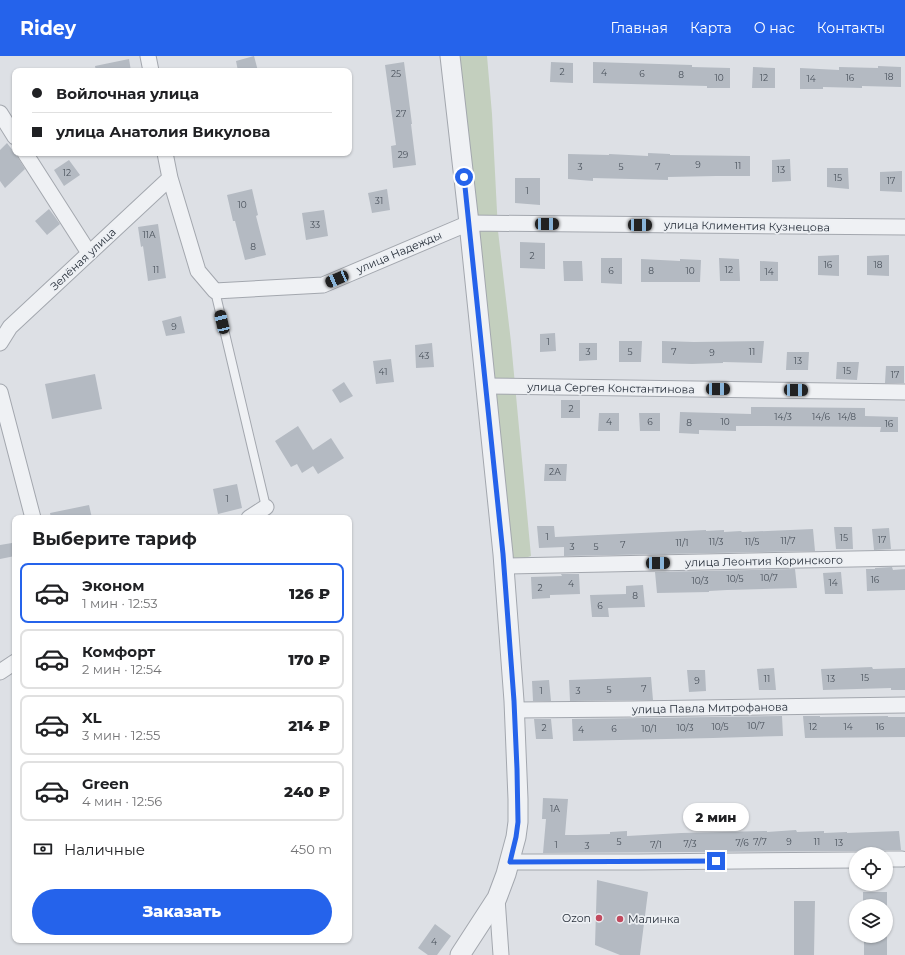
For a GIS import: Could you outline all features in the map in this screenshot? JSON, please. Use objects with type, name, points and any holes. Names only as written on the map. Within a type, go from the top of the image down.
[{"type":"street","points":[[148,56],[150,68]]},
{"type":"street","points":[[450,56],[469,223],[504,566],[514,710],[518,822],[510,862],[496,898],[460,955]]},
{"type":"street","points":[[0,113],[12,132]]},
{"type":"street","points":[[27,156],[89,253]]},
{"type":"street","points":[[166,156],[170,178],[198,271],[215,291]]},
{"type":"street","name":"Зелёная улица","points":[[0,343],[10,327],[170,178]]},
{"type":"street","name":"улица Климентия Кузнецова","points":[[469,223],[905,227]]},
{"type":"street","name":"улица Надежды","points":[[215,291],[323,285],[469,223]]},
{"type":"street","name":"улица Сергея Константинова","points":[[485,386],[905,392]]},
{"type":"street","points":[[0,392],[32,515]]},
{"type":"street","points":[[254,515],[266,507]]},
{"type":"street","name":"улица Леонтия Коринского","points":[[504,566],[905,558]]},
{"type":"street","points":[[0,672],[12,664]]},
{"type":"street","name":"улица Павла Митрофанова","points":[[514,710],[905,705]]},
{"type":"street","points":[[893,859],[902,859]]},
{"type":"street","points":[[510,862],[849,860]]},
{"type":"street","points":[[496,898],[501,955]]},
{"type":"lane","points":[[215,291],[266,507]]},
{"type":"green space","points":[[455,56],[487,56],[492,114],[498,231],[511,342],[531,556],[513,562]]},
{"type":"building","points":[[254,56],[257,68],[237,68],[236,61]]},
{"type":"building","points":[[129,59],[130,68],[95,68],[95,66]]},
{"type":"building","points":[[404,62],[416,165],[393,168],[391,146],[396,145],[385,65]]},
{"type":"building","points":[[551,62],[573,63],[573,83],[550,82]]},
{"type":"building","points":[[593,62],[692,65],[692,67],[730,68],[730,88],[593,83]]},
{"type":"building","points":[[878,66],[901,67],[901,87],[862,86],[862,88],[823,87],[823,89],[800,89],[800,68],[839,70],[839,67],[878,68]]},
{"type":"building","points":[[753,67],[775,68],[775,88],[752,88]]},
{"type":"building","points":[[7,143],[12,150],[12,156],[17,156],[25,169],[5,188],[0,181],[0,150]]},
{"type":"building","points":[[648,153],[670,155],[750,156],[750,176],[668,177],[668,180],[593,178],[593,181],[568,179],[568,154],[648,156]]},
{"type":"building","points":[[790,159],[791,181],[772,182],[772,160]]},
{"type":"building","points":[[69,160],[80,175],[64,186],[54,170]]},
{"type":"building","points":[[827,168],[848,168],[849,189],[827,187]]},
{"type":"building","points":[[902,171],[902,192],[880,191],[880,172]]},
{"type":"building","points":[[515,178],[540,178],[540,205],[515,203]]},
{"type":"building","points":[[252,189],[258,215],[256,216],[266,255],[245,260],[227,195]]},
{"type":"building","points":[[387,189],[390,210],[372,213],[368,193]]},
{"type":"building","points":[[49,209],[60,224],[47,235],[35,221]]},
{"type":"building","points":[[324,210],[328,236],[306,240],[302,213]]},
{"type":"building","points":[[158,224],[166,278],[148,281],[143,246],[141,247],[138,227]]},
{"type":"building","points":[[520,242],[545,243],[545,269],[520,268]]},
{"type":"building","points":[[839,255],[839,276],[818,275],[818,256]]},
{"type":"building","points":[[889,255],[889,276],[867,275],[867,256]]},
{"type":"building","points":[[601,258],[622,258],[622,284],[601,283]]},
{"type":"building","points":[[719,258],[739,259],[740,281],[720,281]]},
{"type":"building","points":[[641,259],[680,261],[680,259],[701,260],[700,282],[641,282]]},
{"type":"building","points":[[563,261],[582,261],[583,281],[564,281]]},
{"type":"building","points":[[760,261],[778,262],[778,281],[760,281]]},
{"type":"building","points":[[181,316],[185,333],[166,336],[162,321]]},
{"type":"building","points":[[555,333],[556,351],[540,352],[540,334]]},
{"type":"building","points":[[619,341],[642,341],[641,362],[619,362]]},
{"type":"building","points":[[662,341],[764,341],[762,363],[662,363]]},
{"type":"building","points":[[432,343],[434,367],[416,368],[415,345]]},
{"type":"building","points":[[579,343],[597,343],[597,360],[579,361]]},
{"type":"building","points":[[787,352],[809,352],[808,370],[786,370]]},
{"type":"building","points":[[391,359],[394,382],[376,384],[373,361]]},
{"type":"building","points":[[837,362],[859,362],[857,380],[836,379]]},
{"type":"building","points":[[886,366],[904,366],[904,383],[885,383]]},
{"type":"building","points":[[95,374],[102,409],[52,419],[45,384]]},
{"type":"building","points":[[344,382],[353,396],[340,403],[332,390]]},
{"type":"building","points":[[561,400],[580,400],[580,418],[561,418]]},
{"type":"building","points":[[751,407],[865,408],[865,416],[898,417],[898,432],[880,432],[881,427],[736,426],[736,431],[699,430],[699,434],[679,433],[680,412],[751,414]]},
{"type":"building","points":[[599,413],[619,413],[619,431],[598,431]]},
{"type":"building","points":[[639,413],[660,413],[660,431],[640,431]]},
{"type":"building","points":[[298,426],[313,450],[331,438],[344,458],[318,474],[313,466],[302,473],[297,464],[291,467],[275,441]]},
{"type":"building","points":[[545,464],[567,464],[566,481],[544,481]]},
{"type":"building","points":[[237,484],[242,508],[218,514],[213,489]]},
{"type":"building","points":[[89,505],[91,515],[50,515],[50,513]]},
{"type":"building","points":[[537,526],[554,526],[555,537],[706,530],[742,532],[813,529],[815,551],[564,556],[564,547],[539,548]]},
{"type":"building","points":[[834,527],[852,527],[853,549],[836,549]]},
{"type":"building","points":[[889,528],[891,549],[874,550],[872,529]]},
{"type":"building","points":[[12,543],[12,557],[0,559],[0,545]]},
{"type":"building","points":[[892,567],[893,570],[905,569],[905,590],[867,591],[866,569]]},
{"type":"building","points":[[795,569],[797,588],[657,593],[655,572]]},
{"type":"building","points":[[841,572],[843,594],[825,594],[823,573]]},
{"type":"building","points":[[561,574],[579,574],[580,594],[550,595],[550,598],[532,599],[531,577],[562,576]]},
{"type":"building","points":[[643,585],[645,607],[608,608],[609,617],[592,617],[590,595],[626,594],[626,586]]},
{"type":"building","points":[[872,667],[873,669],[905,668],[905,690],[891,690],[891,688],[823,690],[821,669]]},
{"type":"building","points":[[774,668],[776,690],[759,690],[757,669]]},
{"type":"building","points":[[687,670],[705,670],[706,691],[689,692]]},
{"type":"building","points":[[651,677],[653,700],[570,701],[569,680]]},
{"type":"building","points":[[549,680],[551,701],[533,701],[532,681]]},
{"type":"building","points":[[782,716],[783,736],[573,741],[572,719]]},
{"type":"building","points":[[803,716],[905,717],[905,737],[805,738]]},
{"type":"building","points":[[534,719],[551,719],[553,739],[536,739]]},
{"type":"building","points":[[543,798],[568,799],[565,835],[610,834],[610,832],[627,831],[627,836],[796,830],[797,832],[824,831],[824,833],[899,831],[901,850],[893,850],[893,847],[849,847],[849,851],[543,853],[546,819],[542,819]]},
{"type":"building","name":"Малинка","points":[[597,880],[648,892],[640,955],[620,955],[595,945]]},
{"type":"building","points":[[863,892],[887,892],[887,899],[863,899]]},
{"type":"building","points":[[794,901],[815,901],[814,955],[794,955]]},
{"type":"building","points":[[435,924],[451,936],[437,955],[428,955],[418,948]]},
{"type":"building","points":[[864,943],[887,943],[887,955],[864,955]]},
{"type":"place","name":"Ozon","points":[[599,918]]},
{"type":"place","name":"Малинка","points":[[620,919]]},
{"type":"route","points":[[464,177],[503,554],[514,701],[518,822],[510,862],[716,861]]}]
